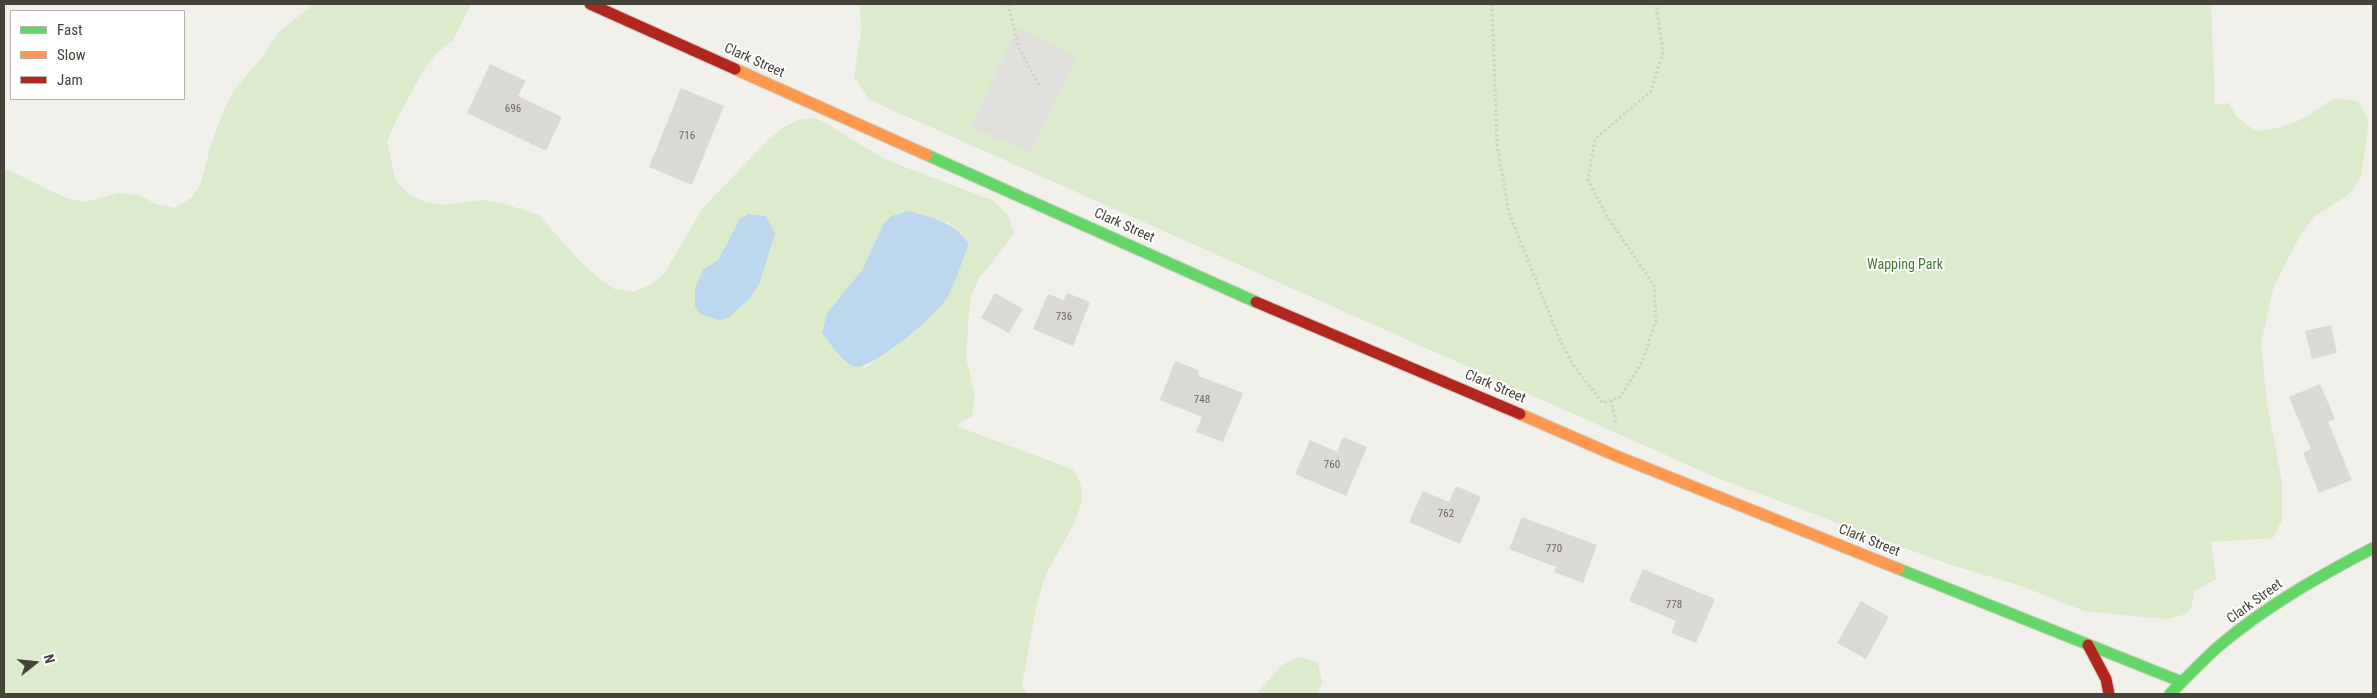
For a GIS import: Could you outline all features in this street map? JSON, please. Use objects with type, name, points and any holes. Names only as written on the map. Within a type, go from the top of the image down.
[{"type":"main road","name":"Clark Street","points":[[590,4],[1300,322],[1577,438],[1614,456],[2182,682],[2219,646],[2280,601],[2338,566],[2373,548]]},
{"type":"main road","points":[[2088,644],[2106,680],[2109,694]]},
{"type":"main road","points":[[2170,694],[2182,682]]},
{"type":"path","points":[[1008,4],[1019,48],[1040,87]]},
{"type":"path","points":[[1492,4],[1497,144],[1509,213],[1560,340],[1573,365],[1603,403],[1620,397],[1642,362],[1656,320],[1656,311],[1654,285],[1608,218],[1588,180],[1595,139],[1651,91],[1663,52],[1656,4]]},
{"type":"green space","points":[[314,4],[471,4],[453,40],[437,53],[424,69],[387,141],[395,179],[408,194],[425,202],[444,205],[482,200],[501,203],[539,215],[583,265],[614,289],[633,292],[650,285],[664,274],[702,209],[766,142],[781,129],[798,120],[817,118],[884,159],[994,201],[1008,215],[1014,233],[978,280],[970,299],[966,358],[975,396],[972,416],[956,426],[1072,469],[1082,489],[1077,517],[1043,583],[1022,684],[1026,694],[4,694],[4,168],[64,197],[83,202],[120,193],[139,195],[156,204],[175,208],[191,198],[201,183],[211,144],[234,90],[259,61],[280,31]],"holes":[[[740,219],[695,306],[695,288],[703,271],[718,260]],[[947,222],[963,235],[969,244],[946,299],[893,349],[864,368],[827,313],[862,270],[884,223]]]},
{"type":"green space","name":"Wapping Park","points":[[860,4],[2211,4],[2215,105],[2228,103],[2239,119],[2256,131],[2290,124],[2336,99],[2359,102],[2368,120],[2367,139],[2360,179],[2348,195],[2314,217],[2302,232],[2274,286],[2261,344],[2267,404],[2282,481],[2282,520],[2273,538],[2211,542],[2216,579],[2195,591],[2191,609],[2183,615],[2165,619],[2084,611],[2021,586],[1948,564],[1715,477],[870,100],[854,77],[861,32]]},
{"type":"green space","points":[[1299,657],[1318,662],[1322,682],[1318,694],[1256,694],[1282,665]]},
{"type":"shaded area","points":[[1018,28],[1077,57],[1031,152],[970,127]]},
{"type":"water","points":[[909,211],[943,222],[957,231],[969,244],[947,298],[941,306],[918,328],[888,352],[862,366],[853,366],[840,356],[822,333],[827,313],[862,270],[884,223],[892,216]]},
{"type":"water","points":[[748,214],[766,216],[775,233],[760,282],[750,298],[728,318],[719,320],[700,314],[695,306],[695,288],[703,270],[718,260],[740,219]]},
{"type":"building","points":[[490,64],[526,81],[518,96],[562,117],[546,151],[467,113]]},
{"type":"building","points":[[681,88],[724,106],[692,185],[649,167]]},
{"type":"building","points":[[995,293],[1023,309],[1009,333],[981,318]]},
{"type":"building","points":[[1067,293],[1090,302],[1073,346],[1033,329],[1048,294],[1064,300]]},
{"type":"building","points":[[2331,325],[2337,353],[2312,359],[2305,331]]},
{"type":"building","points":[[1175,361],[1198,370],[1199,376],[1243,393],[1223,442],[1196,432],[1202,417],[1160,400]]},
{"type":"building","points":[[2320,384],[2335,419],[2328,422],[2352,480],[2319,493],[2303,453],[2311,449],[2289,397]]},
{"type":"building","points":[[1343,437],[1367,447],[1346,496],[1295,474],[1310,440],[1337,452]]},
{"type":"building","points":[[1456,486],[1481,497],[1460,544],[1409,522],[1423,491],[1449,502]]},
{"type":"building","points":[[1522,517],[1597,545],[1583,583],[1554,572],[1556,567],[1509,549]]},
{"type":"building","points":[[1643,569],[1715,599],[1696,643],[1671,633],[1676,621],[1629,601]]},
{"type":"building","points":[[1861,601],[1889,617],[1866,659],[1837,643]]},
{"type":"traffic: fast","points":[[927,155],[1256,302]]},
{"type":"traffic: fast","points":[[2170,694],[2219,646],[2255,618],[2313,581],[2373,548]]},
{"type":"traffic: fast","points":[[1899,569],[2182,682]]},
{"type":"traffic: slow","points":[[735,69],[927,155]]},
{"type":"traffic: slow","points":[[1520,414],[1614,455],[1899,569]]},
{"type":"traffic: jam","points":[[590,4],[735,69]]},
{"type":"traffic: jam","points":[[1256,302],[1520,414]]},
{"type":"traffic: jam","points":[[2088,645],[2106,679],[2109,694]]}]
